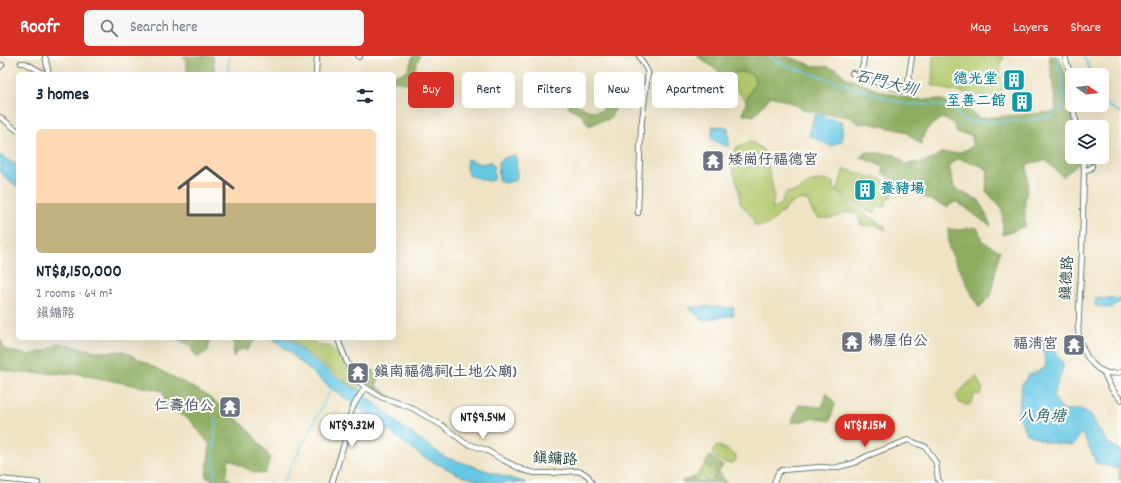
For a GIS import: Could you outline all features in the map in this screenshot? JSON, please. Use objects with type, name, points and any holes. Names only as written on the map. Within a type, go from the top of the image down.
[{"type":"street","points":[[45,56],[48,70],[47,72]]},
{"type":"street","points":[[316,72],[317,56]]},
{"type":"street","points":[[638,214],[641,128],[648,81],[648,72],[639,56]]},
{"type":"street","points":[[859,75],[864,56]]},
{"type":"street","points":[[852,73],[903,91],[907,88],[912,56]]},
{"type":"street","points":[[1065,56],[1068,68]]},
{"type":"street","points":[[21,63],[25,63],[42,72]]},
{"type":"street","points":[[0,117],[16,127]]},
{"type":"street","name":"鎮德路","points":[[1084,164],[1083,239],[1078,335],[1085,354],[1091,363],[1103,371]]},
{"type":"street","points":[[1084,170],[1090,169],[1092,166]]},
{"type":"street","name":"鎮鏞路","points":[[339,340],[351,372],[364,389],[381,397],[410,407],[443,426],[465,443],[486,450],[523,470],[535,473],[582,472],[588,476],[592,483]]},
{"type":"street","points":[[1103,371],[1114,374],[1121,372]]},
{"type":"street","points":[[1103,371],[1111,388],[1121,400]]},
{"type":"street","points":[[332,483],[344,444],[348,420],[354,405],[364,389]]},
{"type":"street","points":[[774,483],[778,473],[782,470],[820,467],[834,468],[854,463],[867,456],[908,440],[926,447],[936,463],[938,480],[941,483]]},
{"type":"street","points":[[0,479],[38,483]]},
{"type":"green space","points":[[183,56],[213,56],[215,72],[187,72],[187,63]]},
{"type":"green space","points":[[413,56],[420,56],[414,72],[408,72],[408,84],[396,81],[396,75],[408,70]]},
{"type":"green space","points":[[697,56],[786,56],[815,66],[824,66],[837,69],[845,77],[880,91],[922,100],[939,99],[970,111],[979,118],[1055,112],[1056,109],[1049,56],[1058,56],[1065,72],[1065,112],[1071,112],[1072,120],[1065,120],[1065,164],[1078,164],[1063,177],[1045,160],[1027,164],[1028,183],[1025,201],[1025,226],[1003,235],[1002,209],[986,191],[988,170],[979,165],[958,159],[949,165],[954,187],[979,200],[991,226],[956,201],[947,207],[922,196],[889,178],[882,172],[883,167],[860,157],[867,152],[896,155],[906,164],[929,160],[940,153],[958,153],[972,147],[972,135],[957,133],[953,123],[942,118],[934,123],[926,131],[921,144],[904,131],[868,123],[859,124],[850,117],[807,111],[771,96],[754,116],[743,114],[746,101],[755,82],[753,75],[746,72],[719,72]]},
{"type":"green space","points":[[933,56],[1004,57],[1000,67],[1003,96],[978,96],[932,85]]},
{"type":"green space","points":[[744,71],[753,75],[755,82],[746,101],[738,91],[738,72]]},
{"type":"green space","points":[[571,108],[585,108],[594,111],[603,110],[603,108],[616,108],[608,120],[603,120],[589,126],[583,116]]},
{"type":"green space","points":[[750,141],[761,148],[765,153],[774,193],[772,209],[781,204],[785,193],[798,191],[812,182],[827,180],[834,183],[834,188],[837,192],[865,214],[886,227],[885,230],[877,226],[861,225],[858,216],[851,212],[834,218],[819,218],[813,213],[808,201],[801,200],[794,202],[768,224],[762,226],[754,225],[753,218],[740,203],[739,190],[730,158],[737,147]]},
{"type":"green space","name":"養豬場","points":[[844,169],[882,180],[894,188],[891,198],[888,197],[885,207],[878,206],[875,213],[868,211],[837,191]]},
{"type":"green space","points":[[975,227],[978,229],[982,241],[1000,251],[990,297],[979,308],[949,249],[948,229],[961,230]]},
{"type":"green space","points":[[0,339],[6,350],[28,355],[47,350],[59,343],[101,352],[124,351],[203,393],[246,427],[270,457],[265,474],[253,472],[229,459],[226,478],[230,479],[230,483],[214,483],[211,478],[206,477],[210,445],[190,420],[166,406],[163,391],[78,374],[18,373],[0,369]]},
{"type":"green space","points":[[179,340],[210,340],[208,351],[197,358],[189,345]]},
{"type":"green space","points":[[234,340],[255,340],[247,351],[243,349],[237,351],[233,358]]},
{"type":"green space","points":[[292,340],[311,340],[317,345],[330,347],[337,354],[341,353],[349,374],[361,389],[360,391],[316,360]]},
{"type":"green space","points":[[362,369],[381,372],[376,386],[402,403],[382,396],[356,376],[360,375]]},
{"type":"green space","points":[[976,376],[983,390],[979,395],[974,394],[970,404],[960,403],[956,395]]},
{"type":"green space","points":[[827,393],[835,404],[830,421],[816,418],[791,423],[799,405],[822,407]]},
{"type":"green space","points":[[718,446],[728,450],[736,456],[733,463],[721,462],[715,457],[713,450]]},
{"type":"green space","points":[[710,456],[723,466],[719,471],[726,483],[682,483],[682,481],[695,477],[701,482],[711,482],[716,475],[713,469],[705,464]]},
{"type":"green space","points":[[705,465],[714,474],[711,480],[707,481],[696,476]]},
{"type":"water","points":[[815,114],[842,122],[842,141],[831,146],[809,135]]},
{"type":"water","points":[[713,126],[728,128],[729,145],[727,147],[711,139]]},
{"type":"water","points":[[0,155],[16,165],[16,186],[10,181],[0,172]]},
{"type":"water","points":[[514,155],[516,157],[516,180],[505,183],[501,182],[499,180],[498,162],[501,159]]},
{"type":"water","points":[[467,159],[481,164],[491,162],[494,167],[494,180],[488,181],[468,175],[466,168]]},
{"type":"water","points":[[1096,298],[1121,298],[1121,301],[1111,308],[1095,306]]},
{"type":"water","points":[[688,307],[734,308],[733,315],[703,320]]},
{"type":"water","name":"八角塘","points":[[1046,338],[1064,365],[1053,396],[1062,410],[1081,409],[1090,414],[1106,441],[1121,451],[1121,483],[1119,479],[1119,469],[1096,463],[1082,433],[1073,445],[1046,442],[1026,433],[1018,413],[1022,385],[1027,376],[1046,367],[1042,342]]},
{"type":"water","points":[[275,340],[290,340],[313,360],[364,394],[405,429],[445,457],[527,483],[488,483],[462,476],[423,457],[328,386]]},
{"type":"waterway","name":"石門大圳","points":[[228,72],[229,56]]},
{"type":"waterway","name":"石門大圳","points":[[769,56],[794,68],[895,101],[907,104],[940,105],[949,107],[963,119],[970,122],[1028,121],[1052,116],[1063,106],[1063,88],[1057,56]]},
{"type":"waterway","points":[[1084,56],[1089,68]]},
{"type":"waterway","points":[[1109,107],[1121,113]]},
{"type":"waterway","points":[[283,483],[332,387]]},
{"type":"waterway","name":"石門大圳","points":[[214,483],[215,419]]},
{"type":"place","name":"德光堂","points":[[1014,80]]},
{"type":"place","name":"至善二館","points":[[1022,102]]},
{"type":"place","name":"矮崗仔福德宮","points":[[713,161]]},
{"type":"place","name":"養豬場","points":[[865,190]]},
{"type":"place","name":"楊屋伯公","points":[[852,342]]},
{"type":"place","name":"福清宮","points":[[1074,345]]},
{"type":"place","name":"鎮南福德祠(土地公廟)","points":[[358,373]]},
{"type":"place","name":"仁壽伯公","points":[[230,407]]}]
